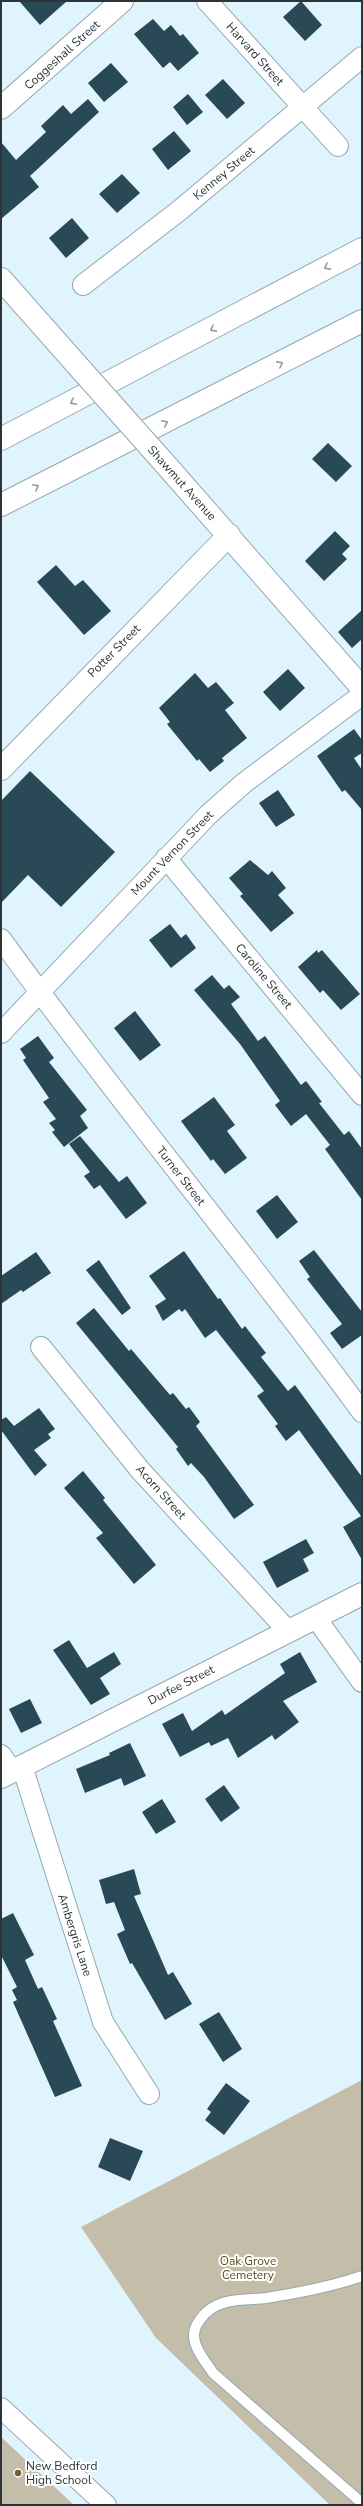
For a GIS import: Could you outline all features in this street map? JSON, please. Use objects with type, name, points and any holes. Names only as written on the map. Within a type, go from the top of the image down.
[{"type":"main road","name":"Coggeshall Street","points":[[1,108],[122,1]]},
{"type":"main road","points":[[1,439],[362,249]]},
{"type":"main road","name":"Shawmut Avenue","points":[[1,279],[229,535],[362,688]]},
{"type":"main road","points":[[1,505],[362,321]]},
{"type":"main road","name":"Potter Street","points":[[1,769],[229,535]]},
{"type":"main road","name":"Durfee Street","points":[[9,1767],[316,1618],[362,1594]]},
{"type":"street","name":"Harvard Street","points":[[207,1],[302,108],[338,146]]},
{"type":"street","name":"Kenney Street","points":[[82,285],[180,210],[362,57]]},
{"type":"street","name":"Mount Vernon Street","points":[[1,1033],[209,814],[244,783],[362,695]]},
{"type":"street","name":"Caroline Street","points":[[166,858],[362,1094]]},
{"type":"street","name":"Turner Street","points":[[1,939],[39,992],[166,1157],[300,1326],[362,1412]]},
{"type":"street","name":"Acorn Street","points":[[41,1347],[140,1470],[288,1631]]},
{"type":"street","points":[[316,1618],[362,1682]]},
{"type":"street","name":"Ambergris Lane","points":[[9,1767],[103,2022],[149,2094]]},
{"type":"street","points":[[1,2408],[106,2505]]},
{"type":"lane","points":[[362,2276],[309,2290],[265,2298],[235,2300],[212,2308],[199,2320],[194,2334],[198,2351],[213,2373],[362,2503]]},
{"type":"green space","name":"Oak Grove Cemetery","points":[[362,2080],[362,2505],[330,2505],[156,2338],[81,2227]]},
{"type":"green space","name":"New Bedford High School","points":[[1,2437],[74,2505],[1,2505]]},
{"type":"building","points":[[19,1],[67,1],[40,25]]},
{"type":"building","points":[[301,1],[322,25],[305,41],[283,17]]},
{"type":"building","points":[[153,19],[164,31],[171,25],[180,36],[183,34],[199,53],[178,71],[170,62],[163,68],[134,34]]},
{"type":"building","points":[[111,63],[128,82],[104,102],[88,83]]},
{"type":"building","points":[[223,79],[245,103],[227,119],[205,95]]},
{"type":"building","points":[[188,94],[203,112],[187,125],[173,107]]},
{"type":"building","points":[[88,99],[99,112],[30,176],[39,187],[1,219],[1,142],[16,160],[46,132],[41,126],[63,105],[71,114]]},
{"type":"building","points":[[174,131],[191,151],[168,170],[152,149]]},
{"type":"building","points":[[122,174],[140,193],[117,213],[99,194]]},
{"type":"building","points":[[72,218],[89,238],[66,258],[49,238]]},
{"type":"building","points":[[328,443],[352,466],[336,482],[312,459]]},
{"type":"building","points":[[335,531],[350,546],[342,554],[347,559],[324,581],[305,561]]},
{"type":"building","points":[[56,565],[75,586],[83,580],[111,611],[84,635],[37,582]]},
{"type":"building","points":[[362,610],[362,639],[352,648],[338,632]]},
{"type":"building","points":[[288,669],[305,688],[280,711],[263,692]]},
{"type":"building","points":[[195,673],[208,688],[216,682],[234,703],[225,710],[247,738],[222,758],[224,761],[210,772],[199,759],[197,761],[167,724],[170,722],[159,708]]},
{"type":"building","points":[[354,729],[362,740],[362,753],[354,758],[362,770],[362,810],[345,790],[342,792],[317,756]]},
{"type":"building","points":[[30,771],[115,852],[61,907],[28,875],[1,903],[1,801]]},
{"type":"building","points":[[278,790],[295,815],[276,827],[259,803]]},
{"type":"building","points":[[250,860],[268,875],[272,871],[286,888],[278,895],[294,913],[271,932],[240,896],[243,894],[229,878]]},
{"type":"building","points":[[170,924],[181,938],[186,934],[196,948],[171,968],[149,940]]},
{"type":"building","points":[[317,950],[318,953],[322,950],[360,994],[341,1010],[323,990],[320,993],[298,967]]},
{"type":"building","points":[[212,975],[224,989],[229,985],[240,997],[231,1004],[258,1041],[265,1036],[301,1085],[306,1081],[322,1102],[319,1103],[344,1135],[349,1131],[362,1149],[362,1200],[325,1149],[330,1145],[306,1114],[291,1126],[275,1105],[280,1101],[240,1044],[194,990]]},
{"type":"building","points":[[135,1011],[161,1045],[140,1061],[114,1028]]},
{"type":"building","points":[[38,1036],[54,1058],[49,1062],[87,1110],[80,1116],[88,1128],[64,1147],[52,1132],[55,1130],[49,1123],[56,1119],[43,1102],[49,1098],[23,1060],[26,1058],[20,1049]]},
{"type":"building","points":[[214,1097],[235,1125],[227,1131],[247,1158],[225,1174],[213,1159],[211,1161],[181,1121]]},
{"type":"building","points":[[80,1136],[119,1182],[127,1176],[147,1203],[126,1219],[100,1185],[94,1189],[84,1176],[90,1172],[69,1144]]},
{"type":"building","points":[[277,1195],[298,1222],[277,1239],[256,1211]]},
{"type":"building","points":[[314,1250],[362,1312],[362,1335],[342,1349],[330,1333],[342,1324],[307,1279],[310,1277],[299,1261]]},
{"type":"building","points":[[184,1251],[218,1299],[220,1298],[242,1329],[245,1326],[266,1353],[261,1357],[288,1391],[295,1385],[362,1477],[362,1560],[343,1527],[361,1516],[299,1430],[286,1441],[275,1426],[278,1424],[257,1396],[264,1391],[216,1330],[205,1338],[185,1309],[182,1312],[179,1309],[163,1321],[155,1306],[166,1299],[149,1276]]},
{"type":"building","points":[[36,1252],[51,1273],[23,1292],[21,1290],[1,1304],[1,1276]]},
{"type":"building","points":[[99,1260],[131,1308],[122,1315],[86,1270]]},
{"type":"building","points":[[94,1308],[129,1351],[131,1349],[170,1395],[173,1393],[186,1409],[189,1407],[200,1422],[196,1426],[254,1505],[234,1519],[204,1477],[191,1463],[188,1466],[176,1449],[178,1447],[76,1323]]},
{"type":"building","points":[[39,1408],[55,1429],[48,1434],[51,1438],[34,1450],[47,1465],[35,1476],[1,1430],[1,1420],[6,1417],[14,1426]]},
{"type":"building","points":[[83,1471],[105,1498],[103,1500],[156,1565],[134,1584],[96,1538],[103,1533],[64,1488]]},
{"type":"building","points":[[306,1539],[314,1553],[303,1559],[309,1571],[277,1588],[263,1562]]},
{"type":"building","points":[[69,1640],[87,1668],[114,1652],[121,1664],[100,1678],[110,1694],[91,1705],[53,1650]]},
{"type":"building","points":[[300,1652],[317,1682],[283,1701],[299,1722],[275,1740],[272,1735],[238,1758],[228,1738],[211,1746],[209,1742],[180,1757],[162,1724],[183,1713],[192,1731],[222,1710],[225,1715],[285,1673],[280,1664]]},
{"type":"building","points":[[30,1699],[42,1723],[21,1733],[9,1709]]},
{"type":"building","points":[[130,1743],[146,1776],[124,1786],[121,1778],[85,1793],[76,1769],[110,1755],[109,1753]]},
{"type":"building","points":[[224,1785],[240,1808],[221,1822],[205,1799]]},
{"type":"building","points":[[162,1799],[176,1822],[156,1834],[142,1812]]},
{"type":"building","points":[[134,1869],[141,1894],[134,1896],[168,1975],[173,1972],[192,2004],[165,2020],[132,1963],[130,1964],[117,1934],[125,1930],[114,1902],[106,1904],[99,1880]]},
{"type":"building","points":[[13,1913],[34,1955],[25,1960],[38,1989],[42,1987],[57,2019],[53,2021],[82,2086],[55,2097],[13,2002],[17,2000],[12,1990],[17,1987],[1,1955],[1,1919]]},
{"type":"building","points":[[219,2012],[242,2049],[223,2062],[199,2024]]},
{"type":"building","points":[[226,2083],[250,2101],[224,2135],[205,2120],[211,2112],[207,2109]]},
{"type":"building","points":[[110,2138],[143,2151],[130,2181],[98,2167]]},
{"type":"place","name":"New Bedford High School","points":[[18,2473]]}]
